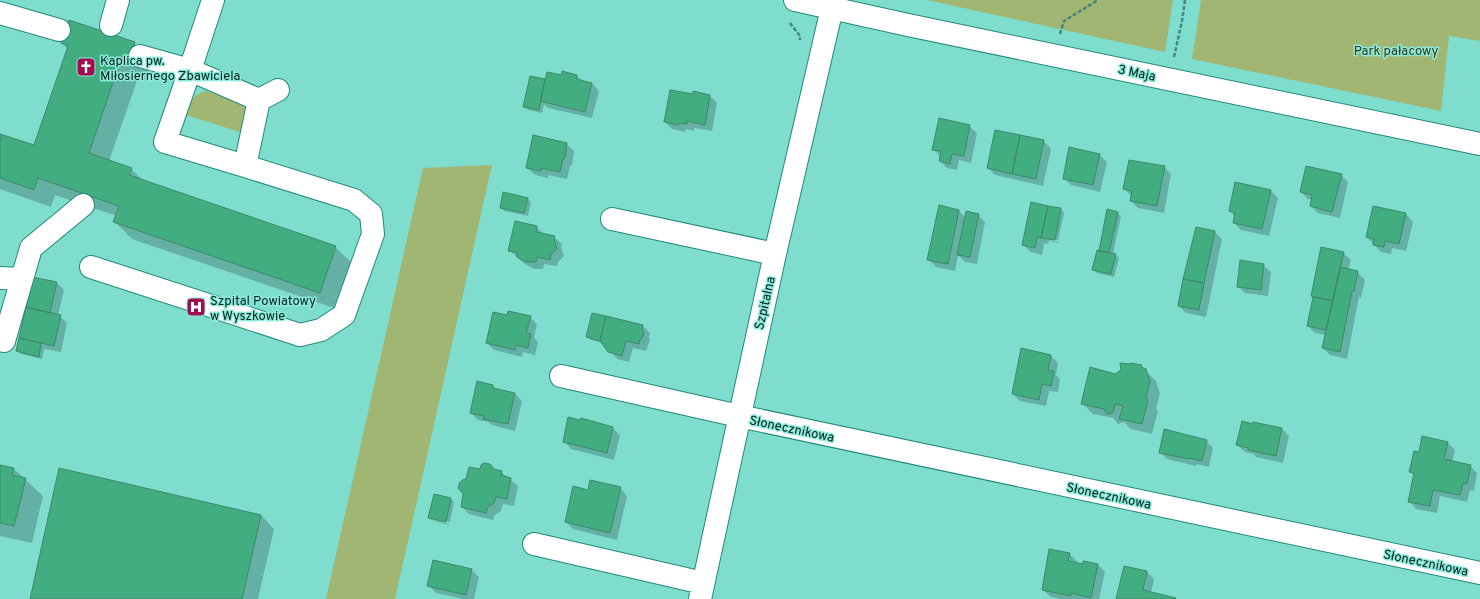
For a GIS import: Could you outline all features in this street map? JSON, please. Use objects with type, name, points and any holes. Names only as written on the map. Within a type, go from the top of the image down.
[{"type":"street","points":[[111,25],[118,0]]},
{"type":"street","points":[[91,267],[300,335],[321,330],[344,315],[373,234],[371,214],[354,200],[165,142],[213,0]]},
{"type":"street","name":"3 Maja","points":[[795,0],[1480,144]]},
{"type":"street","name":"Szpitalna","points":[[701,591],[775,254],[832,8]]},
{"type":"street","points":[[5,9],[58,30]]},
{"type":"street","points":[[140,56],[269,95],[245,166]]},
{"type":"street","points":[[4,341],[31,248],[83,205]]},
{"type":"street","points":[[612,219],[775,254]]},
{"type":"street","points":[[0,278],[22,279]]},
{"type":"street","name":"Słonecznikowa","points":[[560,376],[739,416],[1480,574]]},
{"type":"street","points":[[534,544],[701,591]]},
{"type":"path","points":[[1052,54],[1064,21],[1098,0]]},
{"type":"path","points":[[1168,79],[1182,22],[1185,0]]},
{"type":"green space","points":[[927,0],[1173,0],[1165,52]]},
{"type":"green space","name":"Park pałacowy","points":[[1201,0],[1480,0],[1480,41],[1449,36],[1441,111],[1192,59]]},
{"type":"green space","points":[[206,91],[240,101],[247,114],[243,133],[186,115],[194,97]]},
{"type":"green space","points":[[492,165],[395,599],[326,599],[423,168]]},
{"type":"building","points":[[69,20],[135,42],[127,64],[120,62],[89,153],[132,168],[129,175],[336,246],[320,293],[113,222],[119,206],[38,178],[34,190],[0,178],[0,134],[34,145],[68,46],[61,43]]},
{"type":"building","points":[[562,71],[577,75],[576,79],[592,83],[585,112],[540,101],[547,72],[562,75]]},
{"type":"building","points":[[530,76],[545,79],[539,110],[523,107]]},
{"type":"building","points":[[670,90],[693,94],[693,91],[710,95],[705,125],[687,121],[687,124],[679,123],[678,125],[664,122]]},
{"type":"building","points":[[939,118],[970,125],[964,156],[952,154],[950,164],[939,161],[941,151],[932,150]]},
{"type":"building","points":[[995,130],[1020,135],[1012,174],[987,168]]},
{"type":"building","points":[[533,135],[567,143],[565,158],[563,159],[560,172],[541,168],[541,171],[526,168]]},
{"type":"building","points":[[1020,135],[1044,140],[1036,179],[1012,174]]},
{"type":"building","points":[[1069,147],[1100,154],[1093,185],[1063,179]]},
{"type":"building","points":[[1129,160],[1165,166],[1157,206],[1130,201],[1132,191],[1123,189]]},
{"type":"building","points":[[1306,166],[1342,174],[1332,212],[1310,206],[1312,195],[1300,192]]},
{"type":"building","points":[[1235,182],[1271,190],[1262,229],[1233,223],[1235,213],[1229,211]]},
{"type":"building","points":[[503,192],[528,198],[524,213],[500,208]]},
{"type":"building","points":[[1031,202],[1048,206],[1041,238],[1037,237],[1035,248],[1022,245]]},
{"type":"building","points":[[939,205],[959,210],[948,264],[927,260]]},
{"type":"building","points":[[1048,206],[1061,208],[1055,240],[1041,238]]},
{"type":"building","points":[[1373,206],[1406,213],[1399,244],[1385,241],[1384,247],[1373,245],[1374,239],[1366,237]]},
{"type":"building","points":[[1107,209],[1118,212],[1109,253],[1099,251]]},
{"type":"building","points":[[966,211],[979,214],[970,257],[957,255]]},
{"type":"building","points":[[515,221],[537,226],[536,232],[555,236],[554,239],[557,249],[551,254],[550,260],[537,257],[536,262],[526,262],[517,257],[517,252],[508,251]]},
{"type":"building","points":[[1196,227],[1215,231],[1204,283],[1183,279]]},
{"type":"building","points":[[1321,247],[1344,252],[1333,301],[1311,296]]},
{"type":"building","points":[[1097,250],[1116,254],[1111,274],[1092,270]]},
{"type":"building","points":[[1240,260],[1264,264],[1261,290],[1237,287]]},
{"type":"building","points":[[1340,267],[1358,271],[1354,291],[1352,291],[1340,352],[1322,348]]},
{"type":"building","points":[[32,277],[57,282],[50,313],[26,307]]},
{"type":"building","points":[[1183,279],[1204,283],[1199,310],[1178,306]]},
{"type":"building","points":[[1313,297],[1333,301],[1326,330],[1307,326]]},
{"type":"building","points":[[26,307],[61,315],[54,346],[19,338]]},
{"type":"building","points":[[508,311],[531,316],[526,333],[531,334],[528,348],[516,345],[515,350],[486,343],[493,312],[507,315]]},
{"type":"building","points":[[592,313],[606,316],[600,341],[586,337]]},
{"type":"building","points":[[606,316],[643,325],[642,330],[644,332],[639,344],[626,341],[622,356],[608,352],[600,341]]},
{"type":"building","points":[[19,338],[41,343],[39,357],[16,351]]},
{"type":"building","points":[[1021,348],[1051,355],[1048,370],[1054,371],[1051,386],[1042,384],[1039,400],[1012,394]]},
{"type":"building","points":[[1120,363],[1142,365],[1141,367],[1146,369],[1150,381],[1146,398],[1148,400],[1142,424],[1119,419],[1123,406],[1115,404],[1113,412],[1107,414],[1104,409],[1081,404],[1090,367],[1115,374],[1121,370]]},
{"type":"building","points":[[477,381],[493,385],[493,388],[515,393],[508,424],[483,419],[484,416],[470,413]]},
{"type":"building","points":[[568,417],[580,420],[581,418],[613,427],[607,453],[563,442]]},
{"type":"building","points":[[1242,421],[1282,428],[1276,456],[1248,450],[1248,448],[1236,445]]},
{"type":"building","points":[[1164,429],[1207,440],[1202,461],[1159,453]]},
{"type":"building","points":[[1422,436],[1448,442],[1444,459],[1471,465],[1467,484],[1463,483],[1460,495],[1433,490],[1430,506],[1408,502],[1414,473],[1409,472],[1414,451],[1419,452]]},
{"type":"building","points":[[484,463],[490,464],[494,469],[502,471],[501,475],[511,478],[507,499],[496,497],[494,503],[488,507],[486,513],[461,507],[463,494],[458,488],[460,482],[466,479],[469,467],[480,469],[481,465]]},
{"type":"building","points":[[0,465],[14,468],[12,475],[26,478],[14,526],[0,523]]},
{"type":"building","points":[[59,468],[261,515],[242,599],[30,599]]},
{"type":"building","points":[[590,480],[621,487],[610,533],[565,522],[573,486],[588,490]]},
{"type":"building","points":[[434,494],[451,498],[446,522],[428,518]]},
{"type":"building","points":[[1049,549],[1070,553],[1068,561],[1083,564],[1083,561],[1098,564],[1091,598],[1071,593],[1071,596],[1042,590]]},
{"type":"building","points":[[433,560],[472,569],[466,595],[427,586]]},
{"type":"building","points":[[1124,566],[1147,571],[1143,590],[1176,598],[1116,599]]},
{"type":"place","name":"Kaplica pw. Miłosiernego Zbawiciela","points":[[86,67]]},
{"type":"place","name":"Szpital Powiatowy w Wyszkowie","points":[[196,307]]}]
